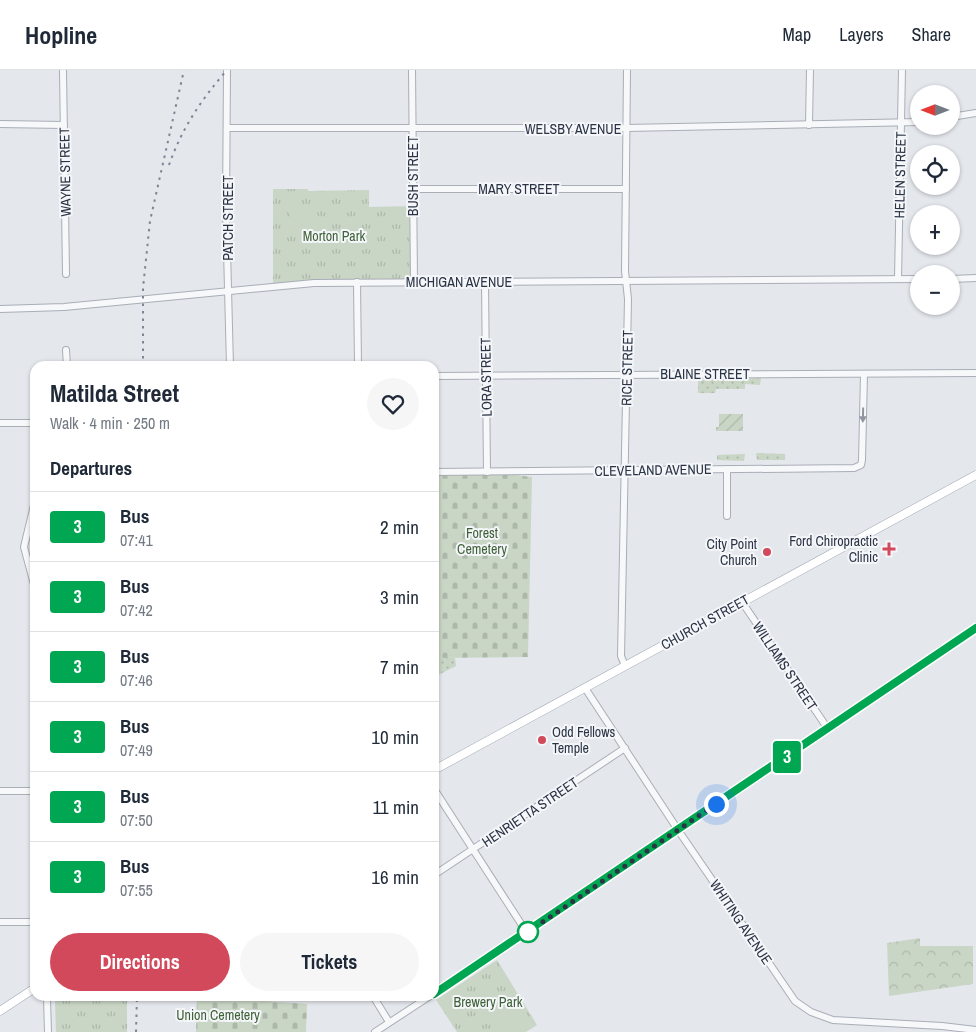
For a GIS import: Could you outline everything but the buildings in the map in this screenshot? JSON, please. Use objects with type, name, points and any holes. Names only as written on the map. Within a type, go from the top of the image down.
[{"type":"main road","name":"CHURCH STREET","points":[[439,767],[976,475]]},
{"type":"main road","points":[[0,1005],[30,989]]},
{"type":"main road","points":[[0,1011],[30,990]]},
{"type":"street","name":"WAYNE STREET","points":[[64,70],[66,274]]},
{"type":"street","name":"PATCH STREET","points":[[227,70],[230,361]]},
{"type":"street","name":"BUSH STREET","points":[[412,70],[414,282]]},
{"type":"street","name":"RICE STREET","points":[[626,666],[621,658],[628,293],[624,271],[628,70]]},
{"type":"street","points":[[809,125],[810,70]]},
{"type":"street","name":"HELEN STREET","points":[[898,279],[902,70]]},
{"type":"street","points":[[960,116],[976,113]]},
{"type":"street","name":"WELSBY AVENUE","points":[[228,128],[626,128],[910,123]]},
{"type":"street","points":[[0,124],[64,126]]},
{"type":"street","name":"MARY STREET","points":[[413,190],[626,189]]},
{"type":"street","points":[[960,279],[976,278]]},
{"type":"street","name":"MICHIGAN AVENUE","points":[[0,309],[64,307],[228,289],[357,282],[910,279]]},
{"type":"street","points":[[357,282],[358,361]]},
{"type":"street","name":"LORA STREET","points":[[485,282],[487,472]]},
{"type":"street","points":[[66,350],[67,361]]},
{"type":"street","name":"BLAINE STREET","points":[[439,376],[976,373]]},
{"type":"street","name":"CLEVELAND AVENUE","points":[[439,472],[854,468],[861,465],[864,374]]},
{"type":"street","points":[[0,423],[30,423]]},
{"type":"street","points":[[727,469],[727,516]]},
{"type":"street","points":[[30,522],[24,547],[30,569]]},
{"type":"street","name":"WILLIAMS STREET","points":[[742,602],[828,730]]},
{"type":"street","points":[[439,991],[828,730],[976,628]]},
{"type":"street","name":"WHITING AVENUE","points":[[585,688],[678,830],[795,1001],[811,1012],[833,1020],[921,1024],[976,1030]]},
{"type":"street","name":"HENRIETTA STREET","points":[[439,872],[625,748]]},
{"type":"street","points":[[0,791],[30,791]]},
{"type":"street","points":[[439,796],[527,932]]},
{"type":"street","points":[[0,922],[30,922]]},
{"type":"street","points":[[47,1001],[48,1032]]},
{"type":"street","points":[[376,1001],[389,1022]]},
{"type":"street","points":[[375,1032],[422,1001]]},
{"type":"green space","name":"Morton Park","points":[[273,189],[308,189],[308,191],[369,190],[369,207],[413,206],[414,282],[273,285]]},
{"type":"green space","points":[[312,207],[319,217],[317,227],[312,233],[295,236],[289,211]]},
{"type":"green space","points":[[761,378],[760,385],[745,384],[745,389],[716,389],[715,393],[698,393],[698,380]]},
{"type":"green space","points":[[719,414],[743,414],[743,431],[716,431],[716,427],[719,427]]},
{"type":"green space","points":[[756,453],[785,454],[785,460],[757,460]]},
{"type":"green space","points":[[745,454],[744,461],[717,460],[717,455]]},
{"type":"green space","name":"Forest Cemetery","points":[[439,472],[487,472],[532,477],[528,657],[439,658]]},
{"type":"green space","points":[[439,658],[455,658],[456,666],[439,674]]},
{"type":"green space","points":[[920,938],[920,946],[973,946],[973,984],[889,996],[887,943]]},
{"type":"green space","name":"Brewery Park","points":[[497,960],[537,1025],[526,1032],[457,1032],[437,1001],[439,1001],[439,998]]},
{"type":"green space","points":[[55,1001],[127,1001],[127,1032],[56,1032]]},
{"type":"green space","name":"Union Cemetery","points":[[197,1001],[266,1001],[307,1004],[306,1032],[196,1032]]},
{"type":"green space","points":[[513,1001],[525,1022],[524,1026],[514,1032],[496,1032],[490,1020],[495,1010]]},
{"type":"railway","points":[[143,361],[143,288],[150,221],[184,70]]},
{"type":"railway","points":[[169,165],[193,115],[227,70]]},
{"type":"railway","points":[[136,1032],[137,1001]]},
{"type":"bus line","name":"3","points":[[439,991],[828,730],[896,681],[976,628]]},
{"type":"place","name":"Ford Chiropractic Clinic","points":[[889,549]]},
{"type":"place","name":"City Point Church","points":[[767,552]]},
{"type":"place","name":"Odd Fellows Temple","points":[[542,740]]},
{"type":"route","points":[[528,932],[716,804]]}]
